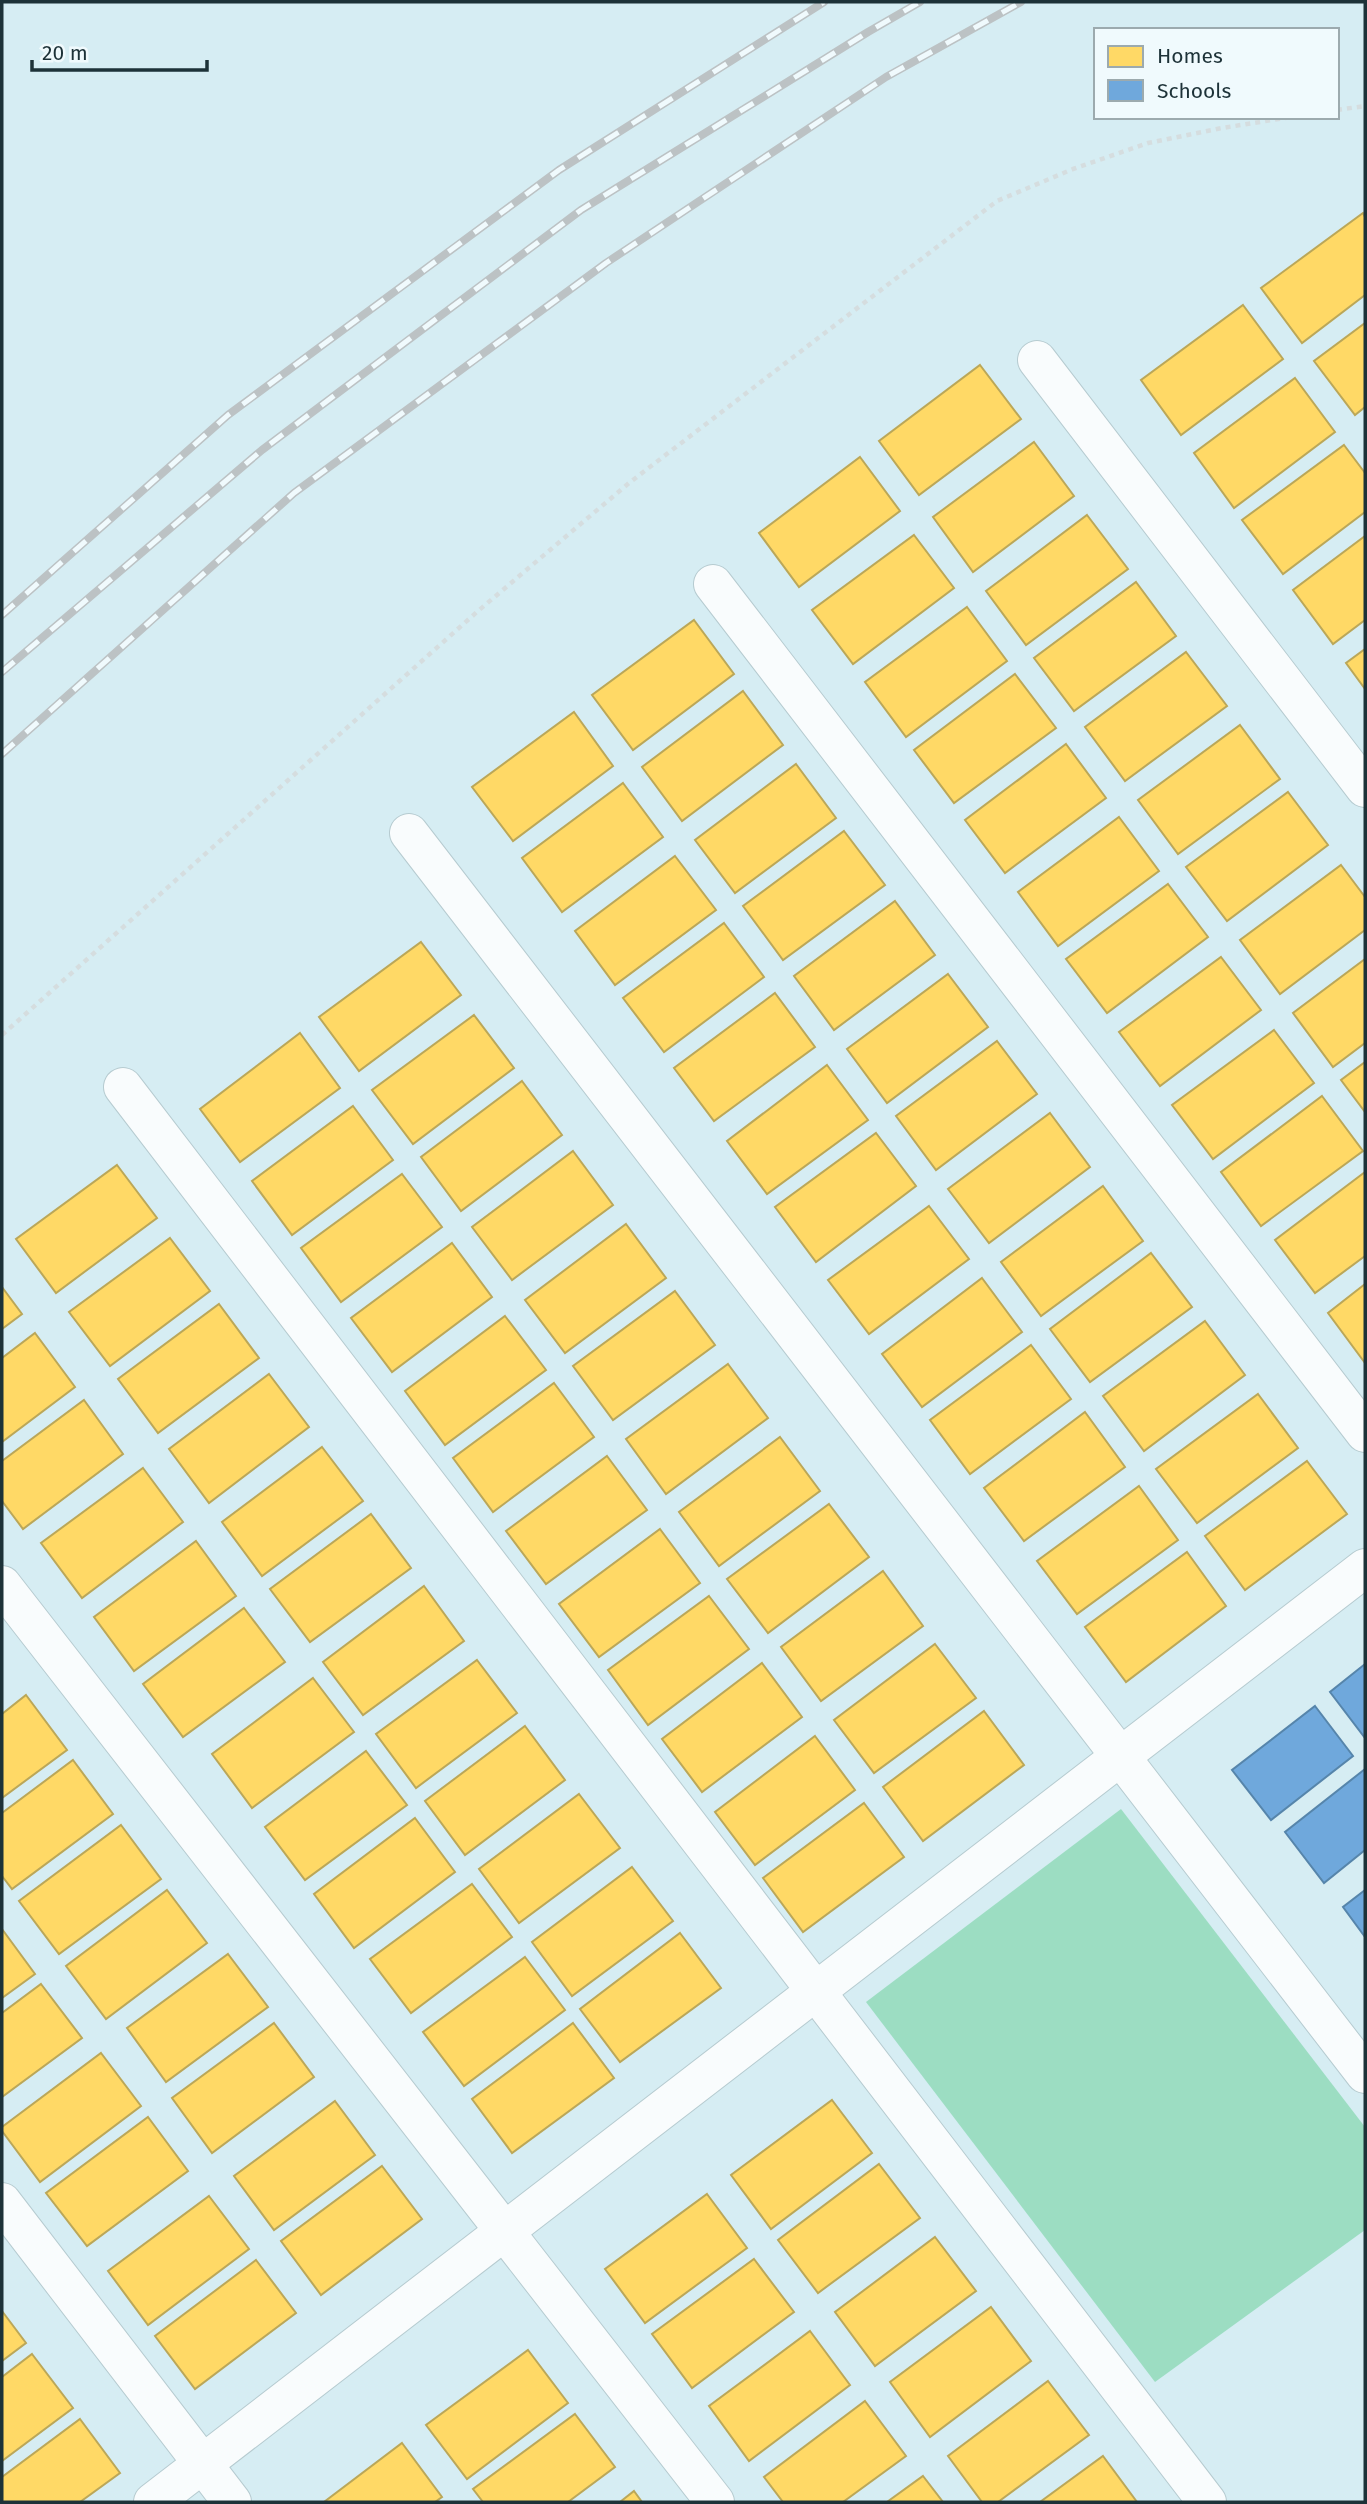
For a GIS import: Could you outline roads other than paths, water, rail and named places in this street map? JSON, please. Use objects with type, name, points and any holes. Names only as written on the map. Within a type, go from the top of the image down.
[{"type":"street","points":[[1037,360],[1365,788]]},
{"type":"street","points":[[713,584],[1365,1433]]},
{"type":"street","points":[[409,833],[1365,2074]]},
{"type":"street","points":[[123,1087],[1207,2502]]},
{"type":"street","points":[[153,2502],[1365,1568]]},
{"type":"street","points":[[2,1585],[715,2502]]},
{"type":"street","points":[[2,2203],[232,2502]]},
{"type":"railway","points":[[2,615],[228,415],[559,170],[824,2]]},
{"type":"railway","points":[[2,672],[262,450],[581,210],[920,2]]},
{"type":"railway","points":[[2,754],[294,493],[606,263],[886,77],[1021,2]]}]
